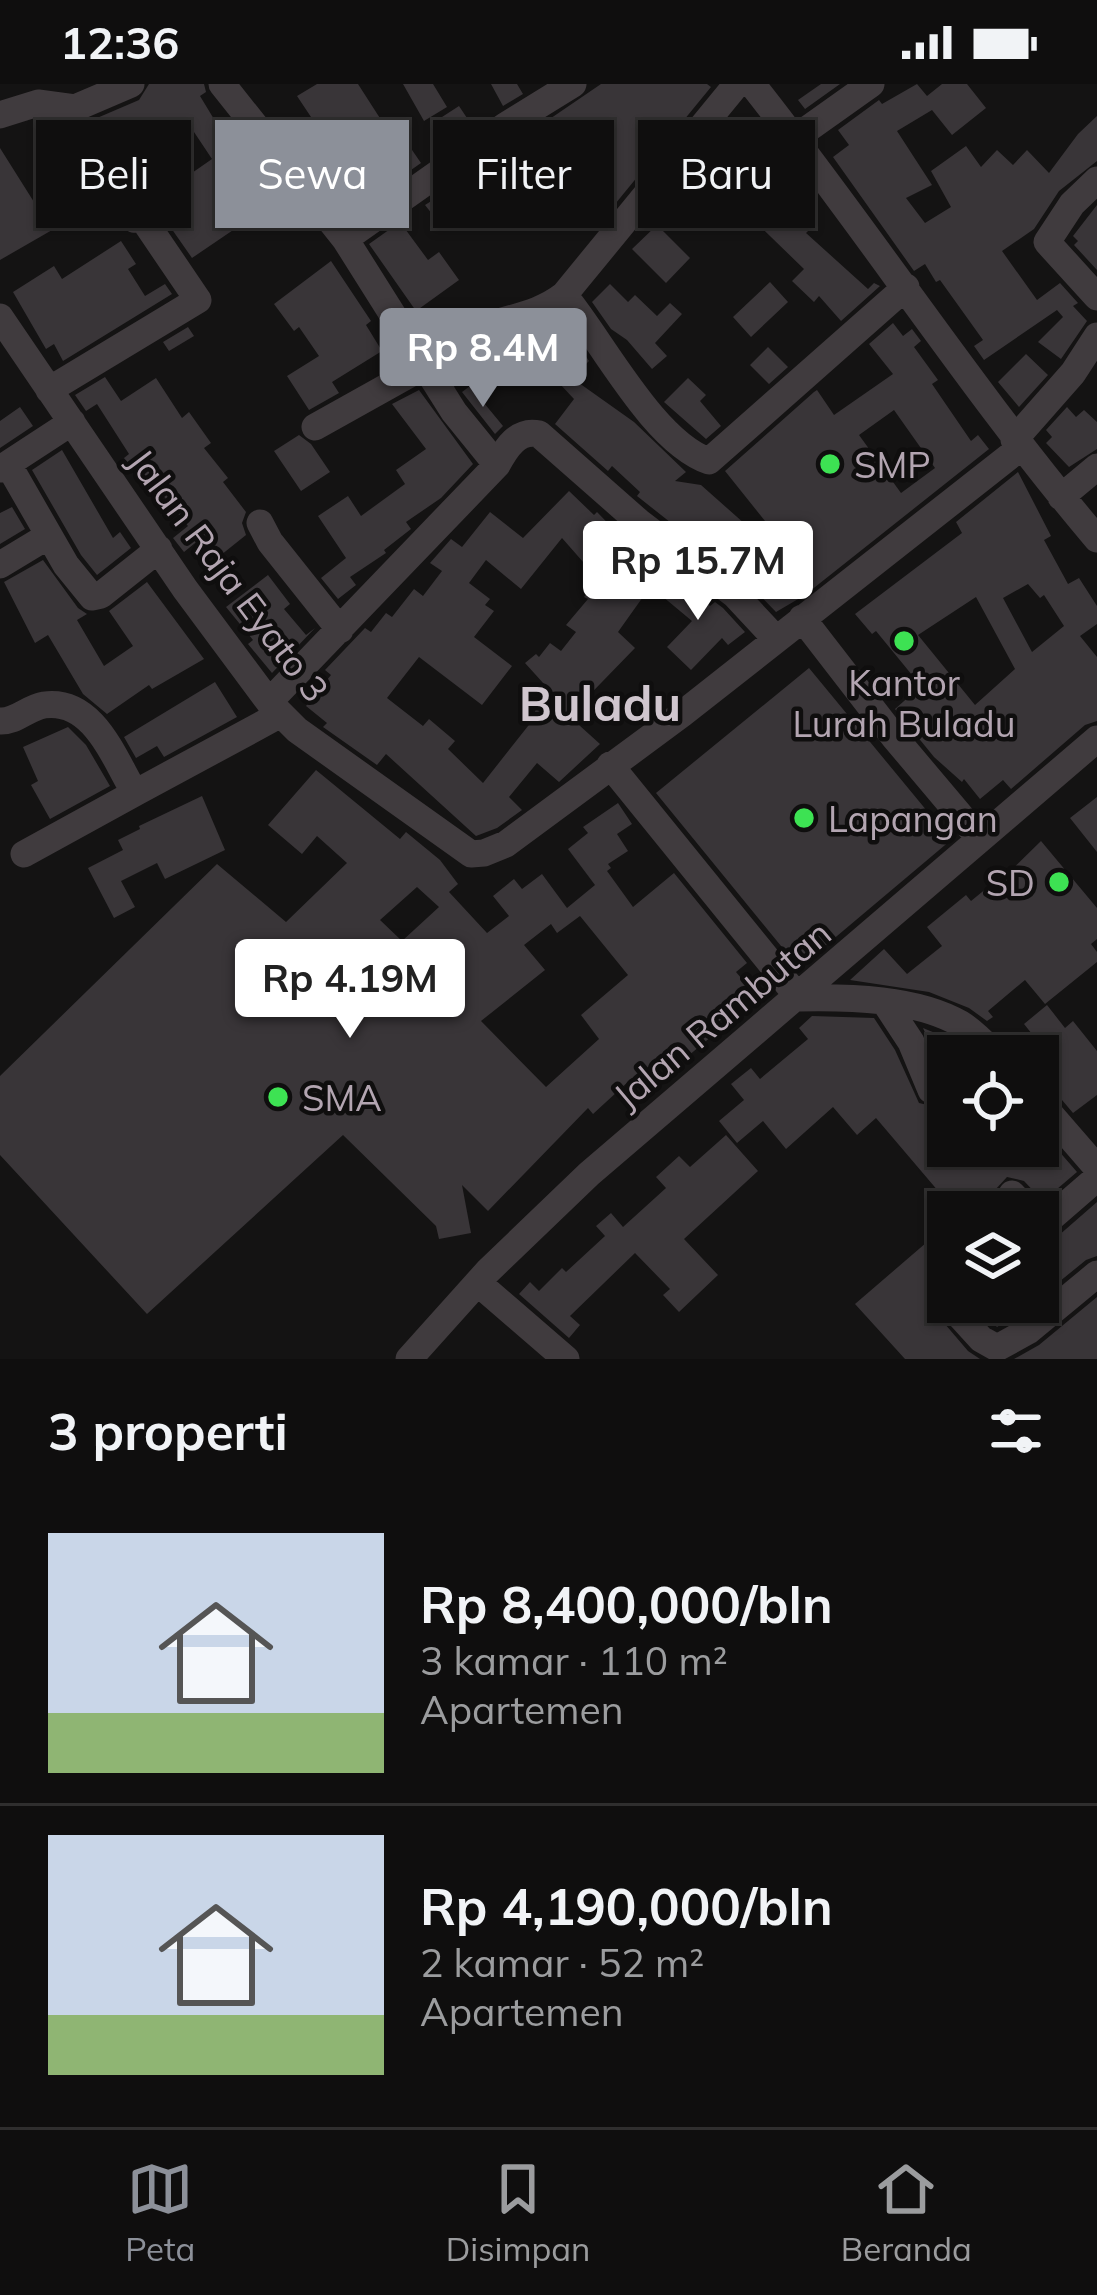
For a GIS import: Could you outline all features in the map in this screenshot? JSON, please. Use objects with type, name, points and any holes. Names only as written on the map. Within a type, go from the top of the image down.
[{"type":"street","points":[[0,115],[40,98],[75,108],[92,104],[130,84]]},
{"type":"street","points":[[222,84],[345,239],[433,377],[497,465]]},
{"type":"street","points":[[345,239],[573,84]]},
{"type":"street","points":[[315,427],[433,377],[464,340],[499,319],[547,309],[564,295],[737,84]]},
{"type":"street","points":[[752,84],[781,120]]},
{"type":"street","points":[[815,124],[871,84]]},
{"type":"street","points":[[40,98],[124,211],[134,219],[141,216],[198,300],[49,390]]},
{"type":"street","points":[[815,165],[1017,444],[1097,539]]},
{"type":"street","points":[[1097,180],[1072,204],[1047,242],[1097,297]]},
{"type":"street","points":[[564,295],[618,376],[676,439],[709,461],[905,287]]},
{"type":"street","name":"Jalan Raja Eyato 3","points":[[1,320],[275,708],[471,854],[506,844],[802,618],[1017,444],[1097,336]]},
{"type":"street","points":[[72,422],[4,467],[83,589],[96,598],[159,549]]},
{"type":"street","points":[[23,854],[275,708],[340,630],[497,465],[507,446],[528,432],[539,434],[639,522],[735,596],[776,638]]},
{"type":"street","points":[[1061,497],[1097,467]]},
{"type":"street","points":[[260,524],[340,630]]},
{"type":"street","points":[[2,577],[48,536]]},
{"type":"street","points":[[802,618],[980,839]]},
{"type":"street","points":[[0,721],[11,721],[48,704],[81,713],[96,728],[135,793]]},
{"type":"street","name":"Jalan Rambutan","points":[[410,1359],[478,1283],[494,1249],[799,998],[1097,739]]},
{"type":"street","points":[[610,765],[799,998],[915,1007],[964,1025],[975,1035]]},
{"type":"street","points":[[886,1004],[911,1042],[927,1080]]},
{"type":"street","points":[[1059,1124],[1097,1168]]},
{"type":"street","points":[[1059,1200],[1097,1178]]},
{"type":"street","points":[[1059,1305],[1097,1274]]},
{"type":"street","points":[[478,1283],[566,1359]]},
{"type":"street","points":[[966,1323],[997,1348],[1038,1323]]},
{"type":"building","points":[[149,84],[204,84],[206,92],[200,96],[215,121],[215,228],[236,228],[192,258],[171,228],[191,228],[191,174],[212,159],[191,134],[191,120],[92,120],[139,100]]},
{"type":"building","points":[[317,84],[358,84],[381,120],[313,120],[297,96]]},
{"type":"building","points":[[403,84],[433,84],[447,107],[424,121]]},
{"type":"building","points":[[491,84],[517,84],[523,94],[503,106]]},
{"type":"building","points":[[601,84],[711,87],[684,120],[638,120],[638,176],[614,205],[614,120],[548,120]]},
{"type":"building","points":[[821,84],[840,84],[805,109],[798,100]]},
{"type":"building","points":[[917,84],[927,96],[942,84],[967,84],[986,108],[952,135],[932,110],[897,131],[932,185],[906,198],[925,223],[951,207],[931,171],[966,146],[981,167],[997,150],[1013,165],[1027,150],[1049,173],[1097,116],[1097,161],[1059,191],[1034,229],[1002,251],[1037,300],[1060,283],[1078,303],[1073,306],[1087,321],[1061,359],[1038,342],[1063,317],[1057,310],[984,360],[974,346],[983,340],[940,280],[936,282],[925,264],[914,271],[833,157],[849,145],[838,130],[879,100],[882,104]]},
{"type":"building","points":[[459,106],[468,120],[444,120]]},
{"type":"building","points":[[409,146],[421,163],[409,171]]},
{"type":"building","points":[[0,148],[36,205],[36,228],[56,228],[0,260]]},
{"type":"building","points":[[1097,205],[1097,270],[1074,245],[1078,241],[1073,236]]},
{"type":"building","points":[[392,228],[404,228],[428,260],[439,252],[459,280],[416,311],[369,244]]},
{"type":"building","points":[[654,228],[660,228],[690,258],[666,283],[632,249]]},
{"type":"building","points":[[762,228],[811,228],[806,233],[868,289],[874,283],[880,286],[841,321],[819,296],[814,302],[792,281],[804,269]]},
{"type":"building","points":[[121,241],[136,264],[128,269],[145,296],[165,284],[172,294],[63,361],[54,344],[46,349],[13,292],[54,266],[62,279]]},
{"type":"building","points":[[331,261],[371,321],[366,325],[382,351],[332,382],[339,393],[309,410],[287,376],[319,356],[299,327],[294,331],[274,304]]},
{"type":"building","points":[[770,282],[788,302],[751,337],[733,317]]},
{"type":"building","points":[[610,284],[628,302],[635,295],[657,316],[670,303],[682,314],[655,343],[667,356],[652,369],[611,329],[592,302]]},
{"type":"building","points":[[893,323],[903,336],[912,329],[921,341],[914,347],[938,380],[932,384],[971,441],[978,435],[989,449],[805,595],[776,612],[744,579],[762,566],[727,525],[704,549],[637,496],[640,492],[612,466],[608,471],[555,424],[574,399],[544,367],[575,340],[589,361],[572,378],[634,422],[686,472],[675,481],[701,485],[754,532],[765,521],[725,471],[817,390],[834,415],[893,374],[869,344]],"holes":[[[894,410],[935,468],[901,493],[859,435]]]},
{"type":"building","points":[[188,327],[194,336],[169,351],[163,342]]},
{"type":"building","points":[[508,338],[524,361],[481,392],[465,370],[473,356]]},
{"type":"building","points":[[768,347],[788,367],[769,384],[750,365]]},
{"type":"building","points":[[1026,354],[1048,375],[1019,407],[998,382]]},
{"type":"building","points":[[105,377],[121,401],[156,378],[182,418],[189,412],[211,443],[204,448],[228,478],[223,482],[246,512],[242,523],[246,535],[221,555],[205,535],[184,552],[173,538],[188,526],[153,483],[145,489],[97,404],[86,411],[75,395]]},
{"type":"building","points":[[688,378],[706,395],[700,401],[721,426],[706,439],[664,402]]},
{"type":"building","points":[[470,386],[503,426],[495,434],[462,392]]},
{"type":"building","points":[[419,390],[473,464],[441,498],[406,522],[411,529],[386,553],[350,577],[356,585],[338,599],[321,578],[346,558],[318,516],[348,496],[361,516],[405,484],[396,470],[426,449],[392,404]]},
{"type":"building","points":[[20,407],[33,426],[0,448],[0,421]]},
{"type":"building","points":[[1067,407],[1076,417],[1084,410],[1097,422],[1097,449],[1069,467],[1046,443],[1052,437],[1046,430]]},
{"type":"building","points":[[299,435],[330,472],[301,491],[274,451]]},
{"type":"building","points":[[62,450],[113,538],[120,532],[131,548],[97,575],[32,470]]},
{"type":"building","points":[[1018,472],[1051,536],[1044,540],[1068,584],[1079,578],[1097,606],[1097,624],[1080,636],[1097,657],[1097,721],[1085,725],[1011,789],[1003,780],[980,799],[964,779],[962,782],[934,757],[895,709],[921,686],[876,631],[872,634],[855,614],[962,533],[956,522]],"holes":[[[1028,584],[1040,598],[1044,595],[1064,626],[1032,652],[1003,598]],[[976,597],[1015,669],[975,705],[918,635]]]},
{"type":"building","points":[[569,491],[628,544],[619,554],[655,580],[618,632],[635,648],[569,716],[600,744],[559,782],[537,763],[509,797],[522,810],[476,836],[386,754],[377,765],[323,727],[327,723],[306,706],[331,675],[325,670],[365,628],[371,632],[386,613],[392,617],[414,589],[423,596],[442,571],[430,563],[451,539],[462,547],[490,512],[523,538]],"holes":[[[562,538],[598,579],[566,625],[576,632],[561,651],[550,643],[539,657],[536,654],[525,663],[544,684],[532,721],[483,783],[448,749],[455,741],[429,719],[423,726],[387,698],[419,657],[482,705],[512,666],[474,637],[494,611],[485,605],[490,599],[469,583],[486,560],[521,589]]]},
{"type":"building","points":[[12,507],[25,529],[0,544],[0,513]]},
{"type":"building","points":[[43,560],[87,614],[77,620],[104,666],[133,646],[109,611],[147,582],[204,659],[152,689],[149,685],[107,714],[83,694],[48,635],[35,643],[4,582]]},
{"type":"building","points":[[671,574],[710,606],[715,602],[723,608],[745,632],[728,645],[722,638],[691,670],[667,647],[692,621],[656,591]]},
{"type":"building","points":[[268,575],[290,604],[284,609],[306,635],[315,628],[272,673],[226,607]]},
{"type":"building","name":"Lapangan","points":[[809,668],[951,840],[799,968],[656,793]]},
{"type":"building","points":[[215,682],[237,717],[164,757],[157,746],[136,758],[124,737]]},
{"type":"building","points":[[68,727],[86,745],[110,786],[50,819],[31,785],[38,781],[23,747]]},
{"type":"building","name":"SMA","points":[[316,770],[400,839],[406,832],[440,860],[458,884],[449,892],[487,933],[509,916],[493,896],[514,879],[522,889],[542,874],[567,908],[595,885],[568,849],[588,833],[583,827],[618,803],[632,824],[617,834],[628,851],[608,864],[607,871],[633,907],[674,873],[747,963],[736,972],[754,993],[708,1030],[712,1036],[688,1056],[679,1045],[593,1114],[588,1108],[488,1211],[462,1185],[471,1233],[439,1239],[436,1226],[343,1135],[147,1314],[0,1155],[0,1076],[217,864],[286,922],[347,863],[317,836],[302,854],[268,825]],"holes":[[[417,887],[439,907],[402,941],[380,920]],[[580,916],[628,975],[581,1015],[599,1039],[546,1087],[481,1021],[545,970],[524,945],[551,924],[557,933]]]},
{"type":"building","points":[[202,796],[225,850],[165,879],[157,863],[121,881],[135,907],[114,918],[88,868],[123,850],[118,840],[139,826]]},
{"type":"building","name":"SD","points":[[1097,797],[1097,852],[1070,818]]},
{"type":"building","points":[[1041,841],[1097,908],[1097,939],[1091,944],[1097,962],[1045,1004],[1025,980],[988,1011],[993,1017],[987,1021],[929,992],[850,980],[884,949],[907,974],[942,946],[927,927],[966,895],[971,901],[993,883],[995,886]]},
{"type":"building","points":[[1047,1005],[1065,1028],[1073,1021],[1097,1051],[1097,1095],[1073,1113],[1059,1096],[1059,1035],[1033,1035],[1024,1024]]},
{"type":"building","points":[[812,1016],[874,1018],[919,1103],[927,1105],[927,1167],[1059,1167],[1059,1151],[1077,1172],[1055,1191],[1034,1191],[1024,1181],[1007,1177],[995,1191],[938,1191],[876,1118],[857,1135],[833,1107],[786,1149],[763,1121],[737,1143],[719,1121],[744,1100],[731,1084],[751,1068],[760,1079],[808,1039],[799,1028]]},
{"type":"building","points":[[726,1135],[758,1171],[684,1239],[718,1275],[679,1312],[663,1295],[670,1289],[635,1253],[570,1316],[580,1325],[569,1338],[519,1294],[530,1282],[539,1291],[562,1268],[566,1272],[605,1236],[596,1226],[611,1213],[623,1227],[666,1188],[656,1177],[679,1156],[690,1167]]},
{"type":"building","points":[[1097,1202],[1097,1256],[1059,1282],[1059,1235]]},
{"type":"building","points":[[927,1242],[927,1323],[944,1323],[980,1359],[905,1359],[855,1304]]},
{"type":"building","points":[[1097,1297],[1097,1359],[1014,1359],[1039,1345]]},
{"type":"place","name":"SMP","points":[[830,464]]},
{"type":"place","name":"Kantor Lurah Buladu","points":[[904,641]]},
{"type":"place","name":"Lapangan","points":[[804,818]]},
{"type":"place","name":"SD","points":[[1059,882]]},
{"type":"place","name":"SMA","points":[[278,1097]]},
{"type":"district","name":"Buladu","points":[[600,703]]}]
